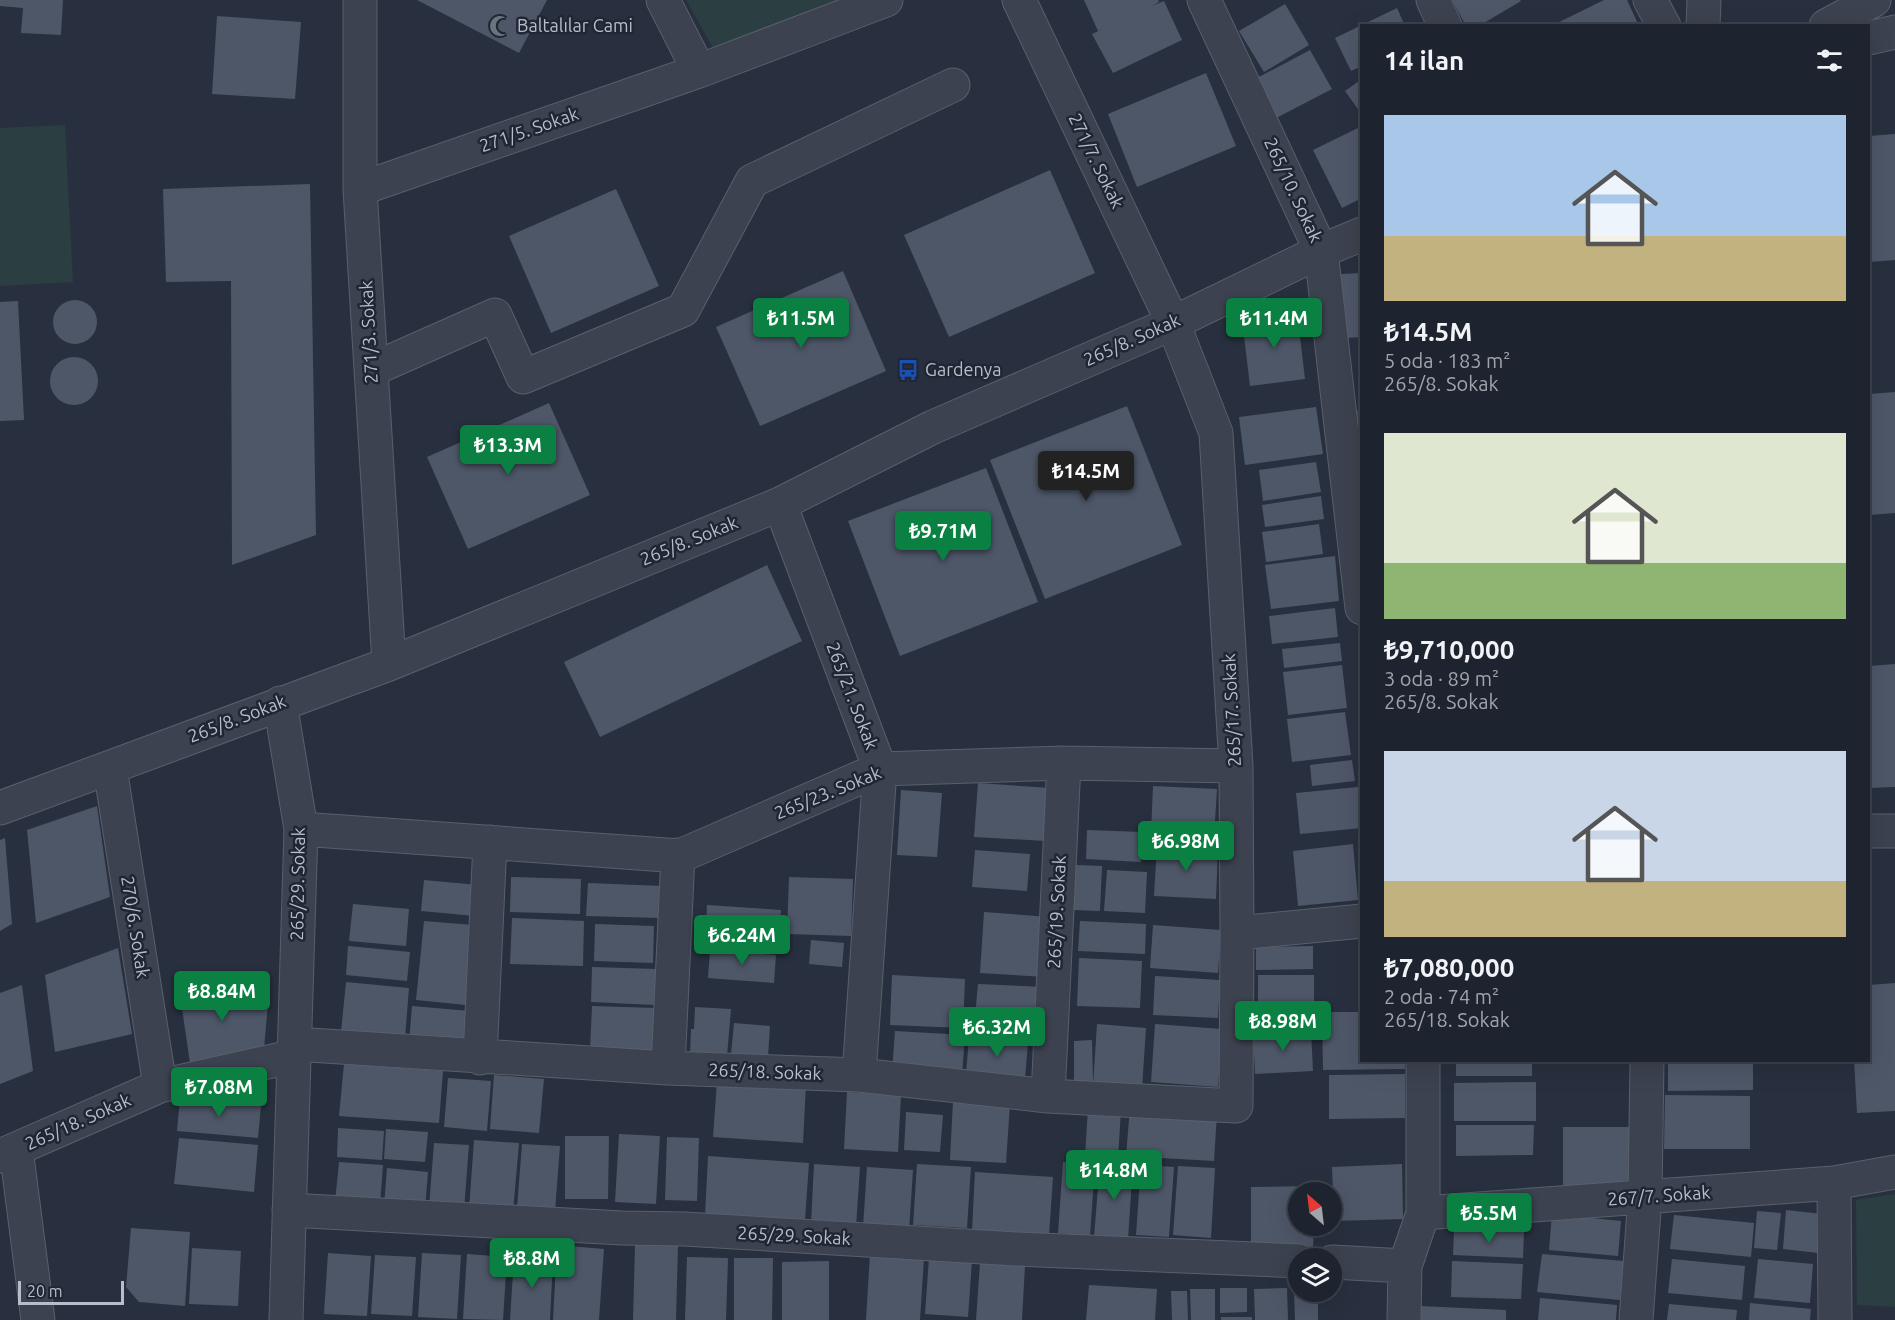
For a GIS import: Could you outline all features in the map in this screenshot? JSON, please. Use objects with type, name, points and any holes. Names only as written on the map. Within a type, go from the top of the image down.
[{"type":"street","name":"271/3. Sokak","points":[[360,0],[360,189],[389,664]]},
{"type":"street","points":[[663,0],[699,71]]},
{"type":"street","name":"271/5. Sokak","points":[[360,189],[699,71],[886,0]]},
{"type":"street","name":"271/7. Sokak","points":[[1019,0],[1173,323]]},
{"type":"street","name":"265/10. Sokak","points":[[1204,0],[1321,251],[1360,591]]},
{"type":"street","points":[[1433,0],[1444,24]]},
{"type":"street","points":[[1650,0],[1663,24]]},
{"type":"street","points":[[1703,24],[1704,0]]},
{"type":"street","points":[[1830,24],[1874,0]]},
{"type":"street","points":[[1870,38],[1895,32]]},
{"type":"street","points":[[371,370],[495,315],[523,377],[683,310],[752,181],[953,85]]},
{"type":"street","name":"265/8. Sokak","points":[[0,808],[389,664],[780,504],[933,427],[1173,323],[1321,251],[1360,235]]},
{"type":"street","name":"265/17. Sokak","points":[[1173,323],[1216,433],[1236,766],[1238,933],[1236,1106]]},
{"type":"street","name":"265/21. Sokak","points":[[780,504],[880,769],[859,1075]]},
{"type":"street","name":"265/29. Sokak","points":[[280,703],[301,829],[286,1320]]},
{"type":"street","name":"265/23. Sokak","points":[[678,855],[880,769],[1064,763],[1236,766]]},
{"type":"street","name":"265/19. Sokak","points":[[1048,1096],[1064,763]]},
{"type":"street","name":"270/6. Sokak","points":[[110,768],[160,1086]]},
{"type":"street","points":[[301,829],[678,855],[668,1068]]},
{"type":"street","points":[[1870,831],[1895,831]]},
{"type":"street","points":[[480,1058],[490,842]]},
{"type":"street","points":[[1238,933],[1360,921]]},
{"type":"street","name":"265/18. Sokak","points":[[8,1152],[160,1086],[294,1050],[859,1075],[1048,1096],[1236,1106]]},
{"type":"street","points":[[1404,1320],[1405,1266],[1423,1213],[1423,1062]]},
{"type":"street","points":[[1636,1320],[1645,1197],[1647,1062]]},
{"type":"street","points":[[8,1152],[38,1320]]},
{"type":"street","name":"267/7. Sokak","points":[[1423,1213],[1834,1183],[1895,1173]]},
{"type":"street","points":[[1834,1183],[1834,1320]]},
{"type":"street","name":"265/29. Sokak","points":[[289,1210],[696,1230],[1016,1249],[1288,1261]]},
{"type":"street","points":[[1342,1263],[1405,1266]]},
{"type":"shaded area","points":[[686,0],[845,0],[716,53]]},
{"type":"shaded area","points":[[65,125],[73,282],[0,286],[0,128]]},
{"type":"shaded area","points":[[1895,1194],[1895,1307],[1857,1305],[1856,1200]]},
{"type":"building","points":[[0,0],[63,0],[61,35],[21,33],[23,8],[0,6]]},
{"type":"building","name":"Baltalılar Cami","points":[[417,0],[547,0],[519,53]]},
{"type":"building","points":[[1084,0],[1158,0],[1159,2],[1152,6],[1164,1],[1182,40],[1113,73],[1092,34],[1105,28],[1098,31]]},
{"type":"building","points":[[1452,0],[1521,1],[1482,24],[1465,24]]},
{"type":"building","points":[[1604,0],[1627,0],[1638,24],[1555,24]]},
{"type":"building","points":[[1285,4],[1309,45],[1264,72],[1239,31]]},
{"type":"building","points":[[1397,8],[1404,24],[1364,24]]},
{"type":"building","points":[[217,16],[301,22],[295,99],[212,94]]},
{"type":"building","points":[[1360,26],[1360,67],[1351,71],[1335,38]]},
{"type":"building","points":[[1310,50],[1332,89],[1263,125],[1242,86]]},
{"type":"building","points":[[1206,73],[1236,146],[1137,187],[1108,114]]},
{"type":"building","points":[[1360,80],[1360,112],[1345,91]]},
{"type":"building","points":[[1360,127],[1360,199],[1342,208],[1313,150]]},
{"type":"building","points":[[1895,134],[1895,260],[1870,262],[1870,136]]},
{"type":"building","points":[[1050,170],[1095,273],[949,337],[904,235]]},
{"type":"building","points":[[310,184],[316,535],[232,565],[231,281],[166,282],[163,189]]},
{"type":"building","points":[[616,189],[659,286],[551,333],[509,236]]},
{"type":"building","points":[[843,271],[886,371],[760,426],[716,327]]},
{"type":"building","points":[[1359,273],[1360,337],[1329,339],[1325,275]]},
{"type":"building","points":[[75,300],[91,306],[97,322],[91,338],[75,344],[59,338],[53,322],[59,306]]},
{"type":"building","points":[[18,301],[24,420],[0,421],[0,302]]},
{"type":"building","points":[[1297,312],[1305,379],[1250,386],[1242,319]]},
{"type":"building","points":[[69,357],[79,357],[91,364],[98,376],[98,386],[91,398],[79,405],[69,405],[54,394],[50,386],[50,376],[61,361]]},
{"type":"building","points":[[1895,392],[1895,513],[1870,515],[1870,394]]},
{"type":"building","points":[[549,403],[590,495],[468,549],[427,457]]},
{"type":"building","points":[[1127,406],[1182,545],[1045,599],[990,460]]},
{"type":"building","points":[[1316,407],[1323,454],[1245,465],[1239,417]]},
{"type":"building","points":[[1360,410],[1360,431],[1357,411]]},
{"type":"building","points":[[1316,462],[1321,492],[1263,501],[1259,470]]},
{"type":"building","points":[[986,468],[1038,602],[900,656],[848,521]]},
{"type":"building","points":[[1321,496],[1324,519],[1265,527],[1262,505]]},
{"type":"building","points":[[1319,524],[1323,554],[1266,562],[1262,532]]},
{"type":"building","points":[[1335,556],[1339,601],[1271,609],[1265,565]]},
{"type":"building","points":[[767,565],[802,641],[600,737],[564,662]]},
{"type":"building","points":[[1335,608],[1338,637],[1272,644],[1269,616]]},
{"type":"building","points":[[1340,643],[1342,661],[1284,668],[1282,649]]},
{"type":"building","points":[[1895,664],[1895,787],[1870,788],[1870,666]]},
{"type":"building","points":[[1342,665],[1347,708],[1288,715],[1283,672]]},
{"type":"building","points":[[1345,712],[1351,755],[1292,762],[1287,719]]},
{"type":"building","points":[[1352,760],[1355,781],[1312,786],[1310,765]]},
{"type":"building","points":[[978,783],[1050,788],[1046,841],[974,837]]},
{"type":"building","points":[[1153,786],[1217,789],[1214,837],[1151,834]]},
{"type":"building","points":[[1358,787],[1360,828],[1300,834],[1296,793]]},
{"type":"building","points":[[901,790],[942,793],[937,857],[897,855]]},
{"type":"building","points":[[97,806],[110,897],[36,923],[27,830]]},
{"type":"building","points":[[1087,830],[1142,832],[1141,862],[1086,859]]},
{"type":"building","points":[[5,838],[12,924],[0,931],[0,840]]},
{"type":"building","points":[[1353,844],[1358,900],[1298,906],[1293,851]]},
{"type":"building","points":[[1157,845],[1218,848],[1216,899],[1154,896]]},
{"type":"building","points":[[975,850],[1030,854],[1027,891],[972,887]]},
{"type":"building","points":[[1076,865],[1102,866],[1100,911],[1073,910]]},
{"type":"building","points":[[1107,870],[1147,872],[1145,913],[1104,911]]},
{"type":"building","points":[[511,877],[581,879],[580,914],[510,912]]},
{"type":"building","points":[[789,877],[853,879],[851,936],[787,934]]},
{"type":"building","points":[[424,880],[478,885],[475,916],[421,911]]},
{"type":"building","points":[[588,883],[662,886],[661,918],[586,916]]},
{"type":"building","points":[[353,904],[409,909],[406,946],[349,941]]},
{"type":"building","points":[[707,905],[781,910],[778,948],[705,942]]},
{"type":"building","points":[[984,912],[1050,917],[1046,977],[980,973]]},
{"type":"building","points":[[512,918],[584,921],[583,966],[510,964]]},
{"type":"building","points":[[424,921],[474,925],[466,1005],[416,1000]]},
{"type":"building","points":[[1080,921],[1146,924],[1145,954],[1078,951]]},
{"type":"building","points":[[595,924],[654,926],[653,963],[594,961]]},
{"type":"building","points":[[1153,925],[1221,930],[1218,973],[1150,968]]},
{"type":"building","points":[[811,940],[844,943],[842,967],[809,964]]},
{"type":"building","points":[[348,946],[410,952],[407,981],[346,975]]},
{"type":"building","points":[[1313,946],[1313,969],[1256,970],[1256,947]]},
{"type":"building","points":[[118,948],[132,1034],[55,1052],[45,975]]},
{"type":"building","points":[[710,950],[776,955],[774,983],[708,978]]},
{"type":"building","points":[[1079,958],[1142,961],[1140,1008],[1077,1006]]},
{"type":"building","points":[[592,967],[657,969],[655,1005],[591,1002]]},
{"type":"building","points":[[892,975],[965,979],[963,1028],[890,1025]]},
{"type":"building","points":[[1258,975],[1314,975],[1314,1003],[1258,1003]]},
{"type":"building","points":[[1155,976],[1220,980],[1218,1018],[1153,1015]]},
{"type":"building","points":[[178,981],[269,991],[264,1049],[191,1070]]},
{"type":"building","points":[[346,982],[409,988],[405,1038],[341,1032]]},
{"type":"building","points":[[1895,983],[1895,1111],[1857,1113],[1854,1062],[1870,1062],[1870,985]]},
{"type":"building","points":[[978,984],[1043,987],[1040,1032],[974,1028]]},
{"type":"building","points":[[22,985],[33,1071],[0,1084],[0,993]]},
{"type":"building","points":[[412,1006],[470,1011],[466,1047],[409,1042]]},
{"type":"building","points":[[592,1006],[656,1008],[654,1053],[590,1050]]},
{"type":"building","points":[[695,1007],[731,1009],[727,1056],[690,1055]]},
{"type":"building","points":[[1259,1007],[1305,1007],[1305,1029],[1259,1029]]},
{"type":"building","points":[[1322,1012],[1360,1012],[1360,1062],[1405,1062],[1405,1069],[1323,1070]]},
{"type":"building","points":[[734,1023],[770,1026],[768,1057],[731,1054]]},
{"type":"building","points":[[1097,1024],[1146,1028],[1142,1089],[1093,1086]]},
{"type":"building","points":[[1155,1024],[1222,1029],[1218,1087],[1151,1082]]},
{"type":"building","points":[[1311,1030],[1313,1071],[1255,1074],[1253,1033]]},
{"type":"building","points":[[895,1031],[965,1035],[962,1075],[892,1071]]},
{"type":"building","points":[[969,1038],[1028,1043],[1025,1078],[966,1074]]},
{"type":"building","points":[[1092,1040],[1093,1082],[1074,1082],[1074,1041]]},
{"type":"building","points":[[1456,1062],[1532,1062],[1532,1076],[1456,1076]]},
{"type":"building","points":[[1668,1062],[1753,1062],[1753,1090],[1668,1091]]},
{"type":"building","points":[[344,1064],[443,1071],[439,1123],[339,1116]]},
{"type":"building","points":[[1405,1074],[1405,1118],[1329,1119],[1329,1075]]},
{"type":"building","points":[[494,1075],[544,1079],[539,1133],[490,1129]]},
{"type":"building","points":[[448,1078],[491,1081],[487,1131],[444,1127]]},
{"type":"building","points":[[717,1081],[806,1085],[803,1143],[713,1137]]},
{"type":"building","points":[[1536,1082],[1536,1121],[1454,1121],[1454,1083]]},
{"type":"building","points":[[847,1092],[901,1095],[898,1152],[844,1149]]},
{"type":"building","points":[[1665,1095],[1750,1096],[1750,1149],[1664,1149]]},
{"type":"building","points":[[180,1098],[261,1106],[258,1138],[177,1131]]},
{"type":"building","points":[[953,1101],[1010,1104],[1006,1163],[950,1160]]},
{"type":"building","points":[[1130,1107],[1217,1113],[1214,1161],[1126,1156]]},
{"type":"building","points":[[1088,1108],[1121,1110],[1118,1158],[1085,1156]]},
{"type":"building","points":[[906,1112],[943,1115],[940,1152],[904,1150]]},
{"type":"building","points":[[1456,1125],[1534,1125],[1533,1155],[1456,1156]]},
{"type":"building","points":[[1563,1127],[1638,1127],[1637,1185],[1563,1185]]},
{"type":"building","points":[[338,1128],[384,1131],[382,1160],[337,1157]]},
{"type":"building","points":[[386,1129],[428,1132],[425,1162],[384,1159]]},
{"type":"building","points":[[619,1134],[660,1136],[656,1204],[615,1202]]},
{"type":"building","points":[[565,1136],[609,1136],[608,1199],[565,1199]]},
{"type":"building","points":[[667,1137],[699,1138],[697,1201],[665,1200]]},
{"type":"building","points":[[179,1138],[258,1145],[254,1192],[174,1184]]},
{"type":"building","points":[[474,1140],[519,1143],[513,1212],[469,1209]]},
{"type":"building","points":[[434,1143],[469,1145],[464,1210],[429,1207]]},
{"type":"building","points":[[522,1144],[560,1146],[555,1211],[517,1208]]},
{"type":"building","points":[[708,1156],[809,1163],[805,1220],[705,1215]]},
{"type":"building","points":[[339,1162],[383,1165],[380,1205],[335,1202]]},
{"type":"building","points":[[1063,1162],[1095,1164],[1090,1236],[1058,1233]]},
{"type":"building","points":[[1100,1163],[1133,1165],[1128,1239],[1094,1237]]},
{"type":"building","points":[[814,1164],[860,1167],[856,1227],[811,1224]]},
{"type":"building","points":[[917,1164],[971,1167],[967,1228],[913,1225]]},
{"type":"building","points":[[1402,1164],[1403,1219],[1342,1221],[1342,1182],[1333,1182],[1332,1167]]},
{"type":"building","points":[[1141,1165],[1174,1167],[1169,1237],[1136,1235]]},
{"type":"building","points":[[1178,1166],[1215,1168],[1211,1238],[1173,1235]]},
{"type":"building","points":[[867,1167],[913,1170],[909,1231],[863,1227]]},
{"type":"building","points":[[387,1168],[428,1172],[425,1209],[384,1206]]},
{"type":"building","points":[[975,1172],[1053,1177],[1049,1236],[972,1230]]},
{"type":"building","points":[[1288,1186],[1288,1236],[1314,1236],[1313,1248],[1251,1247],[1251,1187]]},
{"type":"building","points":[[1786,1210],[1822,1214],[1818,1253],[1783,1249]]},
{"type":"building","points":[[1757,1211],[1781,1213],[1777,1250],[1754,1248]]},
{"type":"building","points":[[1552,1214],[1621,1221],[1618,1256],[1549,1250]]},
{"type":"building","points":[[1674,1215],[1754,1223],[1751,1257],[1670,1249]]},
{"type":"building","points":[[131,1228],[190,1232],[185,1306],[139,1302],[126,1287]]},
{"type":"building","points":[[1454,1229],[1524,1232],[1523,1258],[1453,1255]]},
{"type":"building","points":[[635,1244],[678,1245],[676,1320],[633,1320]]},
{"type":"building","points":[[557,1245],[604,1249],[599,1320],[553,1320]]},
{"type":"building","points":[[192,1248],[241,1251],[238,1306],[189,1304]]},
{"type":"building","points":[[328,1253],[371,1256],[367,1316],[324,1314]]},
{"type":"building","points":[[422,1253],[461,1255],[457,1319],[418,1317]]},
{"type":"building","points":[[467,1254],[507,1257],[503,1320],[463,1319]]},
{"type":"building","points":[[870,1254],[924,1258],[920,1320],[866,1320]]},
{"type":"building","points":[[1542,1254],[1624,1261],[1620,1300],[1537,1292]]},
{"type":"building","points":[[375,1255],[416,1257],[412,1316],[371,1314]]},
{"type":"building","points":[[514,1257],[553,1259],[550,1320],[510,1320]]},
{"type":"building","points":[[687,1257],[728,1258],[726,1320],[685,1320]]},
{"type":"building","points":[[734,1258],[773,1258],[772,1320],[734,1320]]},
{"type":"building","points":[[929,1258],[972,1261],[968,1317],[925,1314]]},
{"type":"building","points":[[1672,1259],[1745,1266],[1742,1300],[1668,1293]]},
{"type":"building","points":[[1758,1259],[1813,1264],[1810,1303],[1754,1298]]},
{"type":"building","points":[[829,1261],[829,1320],[782,1320],[782,1262]]},
{"type":"building","points":[[1452,1261],[1523,1264],[1521,1299],[1451,1297]]},
{"type":"building","points":[[980,1263],[1025,1266],[1022,1320],[976,1320]]},
{"type":"building","points":[[1089,1285],[1157,1289],[1155,1320],[1086,1320]]},
{"type":"building","points":[[1220,1288],[1247,1288],[1247,1312],[1220,1313]]},
{"type":"building","points":[[1287,1288],[1288,1320],[1255,1320],[1254,1289]]},
{"type":"building","points":[[1190,1289],[1215,1289],[1215,1320],[1191,1320]]},
{"type":"building","points":[[1171,1291],[1187,1291],[1188,1320],[1172,1320]]},
{"type":"building","points":[[1540,1298],[1617,1305],[1616,1320],[1538,1320]]},
{"type":"building","points":[[1294,1302],[1318,1302],[1318,1320],[1295,1320]]},
{"type":"building","points":[[1750,1303],[1811,1309],[1810,1320],[1749,1320]]},
{"type":"building","points":[[1669,1304],[1737,1310],[1736,1320],[1667,1320]]},
{"type":"building","points":[[1420,1306],[1506,1310],[1506,1320],[1419,1320]]},
{"type":"building","points":[[1221,1317],[1252,1317],[1252,1320],[1221,1320]]},
{"type":"place","name":"Baltalılar Cami","points":[[500,26]]},
{"type":"place","name":"Gardenya","points":[[908,370]]}]
